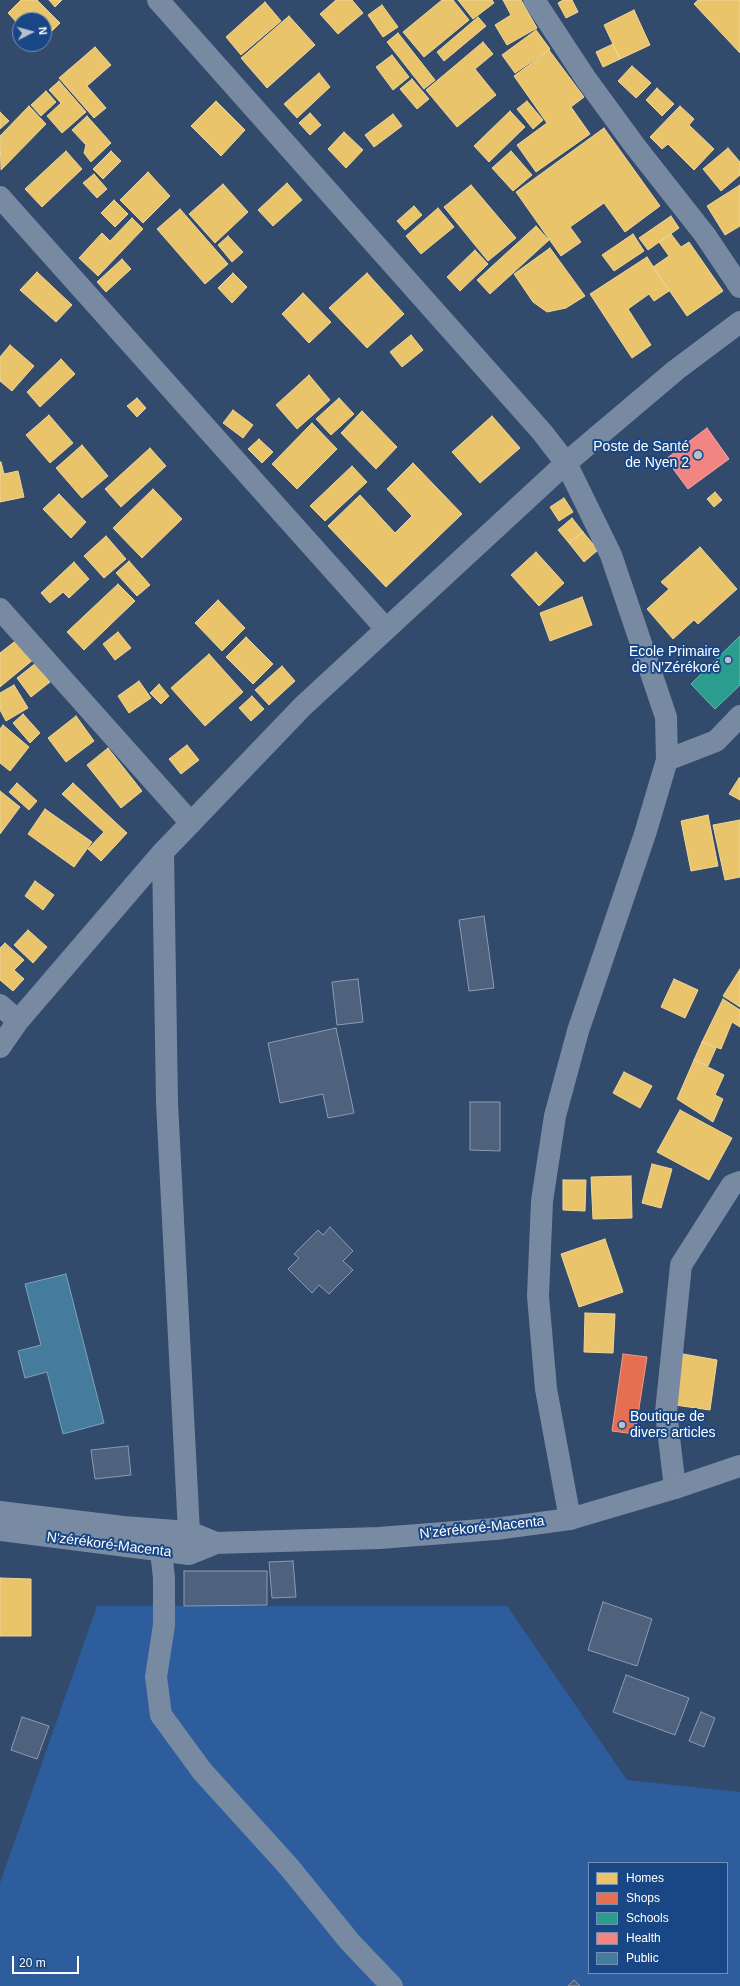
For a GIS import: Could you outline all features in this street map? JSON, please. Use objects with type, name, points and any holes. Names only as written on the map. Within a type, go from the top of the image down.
[{"type":"highway","name":"N'zérékoré-Macenta","points":[[0,1530],[189,1554],[216,1543],[379,1538],[496,1529],[570,1518],[675,1488],[740,1466]]},
{"type":"highway","name":"N'zérékoré-Macenta","points":[[0,1512],[123,1527],[190,1532],[216,1543]]},
{"type":"street","points":[[158,0],[542,432],[566,464],[614,562],[666,717],[667,760],[644,834],[578,1031],[555,1116],[542,1201],[538,1296],[546,1389],[570,1518]]},
{"type":"street","points":[[534,0],[586,79],[635,146],[705,235],[740,287]]},
{"type":"street","points":[[0,197],[386,629]]},
{"type":"street","points":[[0,1047],[18,1021],[163,852],[303,706],[566,464],[676,370],[740,322]]},
{"type":"street","points":[[0,609],[191,823]]},
{"type":"street","points":[[667,760],[716,740],[740,716]]},
{"type":"street","points":[[163,852],[167,1103],[190,1532],[189,1554]]},
{"type":"street","points":[[0,1005],[18,1021]]},
{"type":"street","points":[[675,1488],[666,1412],[681,1265],[732,1185],[740,1182]]},
{"type":"street","points":[[161,1551],[164,1578],[164,1625],[156,1677],[161,1715],[202,1771],[289,1867],[350,1942],[392,1986]]},
{"type":"shaded area","points":[[97,1606],[507,1606],[627,1780],[740,1792],[740,1986],[0,1986],[0,1883]]},
{"type":"building: Homes","points":[[21,0],[37,0],[49,12],[12,12],[12,17],[8,13]]},
{"type":"building: Homes","points":[[49,0],[62,0],[55,7]]},
{"type":"building: Homes","points":[[336,0],[352,0],[363,13],[338,34],[320,14]]},
{"type":"building: Homes","points":[[442,0],[453,0],[469,20],[424,57],[403,32]]},
{"type":"building: Homes","points":[[458,0],[492,0],[494,3],[473,19]]},
{"type":"building: Homes","points":[[503,0],[521,0],[537,28],[507,45],[495,25],[511,15]]},
{"type":"building: Homes","points":[[563,0],[572,0],[578,12],[566,18],[558,3]]},
{"type":"building: Homes","points":[[698,0],[740,0],[740,53],[694,4]]},
{"type":"building: Homes","points":[[265,2],[281,21],[241,55],[226,37]]},
{"type":"building: Homes","points":[[382,5],[398,27],[383,37],[368,15]]},
{"type":"building: Homes","points":[[634,10],[650,45],[620,59],[604,25]]},
{"type":"building: Homes","points":[[52,15],[60,23],[52,31]]},
{"type":"building: Homes","points":[[289,16],[315,45],[267,88],[241,58]]},
{"type":"building: Homes","points":[[478,17],[486,26],[444,61],[437,52]]},
{"type":"building: Homes","points":[[536,30],[550,49],[515,73],[502,55]]},
{"type":"building: Homes","points":[[398,33],[435,80],[424,89],[387,42]]},
{"type":"building: Homes","points":[[483,42],[493,54],[475,69],[496,95],[457,127],[426,90]]},
{"type":"building: Homes","points":[[613,44],[620,59],[603,67],[596,52]]},
{"type":"building: Homes","points":[[95,47],[111,65],[87,86],[106,108],[94,118],[59,78]]},
{"type":"building: Homes","points":[[549,50],[584,97],[571,107],[590,134],[536,172],[517,145],[547,123],[514,76]]},
{"type":"building: Homes","points":[[392,55],[409,77],[393,90],[376,67]]},
{"type":"building: Homes","points":[[632,66],[651,83],[636,98],[618,81]]},
{"type":"building: Homes","points":[[319,73],[330,87],[297,118],[284,104]]},
{"type":"building: Homes","points":[[412,79],[429,99],[417,109],[400,89]]},
{"type":"building: Homes","points":[[59,81],[86,112],[62,133],[47,116],[61,103],[49,90]]},
{"type":"building: Homes","points":[[657,88],[674,104],[662,116],[646,100]]},
{"type":"building: Homes","points":[[46,91],[56,102],[41,116],[31,105]]},
{"type":"building: Homes","points":[[216,101],[245,130],[221,156],[191,126]]},
{"type":"building: Homes","points":[[527,101],[543,120],[533,129],[517,109]]},
{"type":"building: Homes","points":[[29,106],[46,124],[1,170],[0,136]]},
{"type":"building: Homes","points":[[680,106],[694,119],[689,125],[714,149],[694,170],[668,144],[662,149],[650,137]]},
{"type":"building: Homes","points":[[510,111],[525,127],[489,162],[474,146]]},
{"type":"building: Homes","points":[[0,112],[9,121],[0,129]]},
{"type":"building: Homes","points":[[310,113],[321,125],[310,135],[299,123]]},
{"type":"building: Homes","points":[[393,114],[402,126],[374,147],[365,135]]},
{"type":"building: Homes","points":[[87,116],[111,143],[91,162],[84,153],[86,145],[72,130]]},
{"type":"building: Homes","points":[[604,128],[660,206],[625,232],[604,203],[570,227],[581,242],[561,256],[516,192]]},
{"type":"building: Homes","points":[[344,132],[363,150],[346,168],[328,149]]},
{"type":"building: Homes","points":[[728,148],[740,162],[740,175],[721,191],[703,169]]},
{"type":"building: Homes","points":[[66,151],[82,169],[42,207],[25,189]]},
{"type":"building: Homes","points":[[111,151],[121,161],[103,179],[93,169]]},
{"type":"building: Homes","points":[[511,151],[532,175],[513,191],[492,168]]},
{"type":"building: Homes","points":[[148,172],[170,196],[143,223],[120,200]]},
{"type":"building: Homes","points":[[94,174],[107,189],[97,198],[83,183]]},
{"type":"building: Homes","points":[[287,183],[302,200],[273,226],[258,210]]},
{"type":"building: Homes","points":[[223,184],[248,212],[215,243],[189,214]]},
{"type":"building: Homes","points":[[471,185],[516,238],[488,261],[444,207]]},
{"type":"building: Homes","points":[[740,185],[740,226],[725,235],[707,206]]},
{"type":"building: Homes","points":[[114,200],[128,214],[115,227],[101,213]]},
{"type":"building: Homes","points":[[414,206],[422,215],[405,230],[397,221]]},
{"type":"building: Homes","points":[[438,208],[454,227],[421,254],[406,236]]},
{"type":"building: Homes","points":[[180,209],[228,264],[205,284],[157,229]]},
{"type":"building: Homes","points":[[671,216],[679,228],[648,250],[639,238]]},
{"type":"building: Homes","points":[[132,218],[143,229],[98,276],[79,258],[102,233],[110,241]]},
{"type":"building: Homes","points":[[536,226],[549,240],[490,294],[477,280]]},
{"type":"building: Homes","points":[[633,234],[644,251],[614,271],[602,255]]},
{"type":"building: Homes","points":[[671,234],[681,247],[689,242],[723,291],[687,316],[653,267],[669,256],[659,242]]},
{"type":"building: Homes","points":[[228,236],[243,252],[232,262],[218,245]]},
{"type":"building: Homes","points":[[550,248],[585,296],[566,308],[547,312],[533,302],[514,274]]},
{"type":"building: Homes","points":[[475,250],[488,264],[460,291],[447,277]]},
{"type":"building: Homes","points":[[647,257],[669,291],[654,301],[649,294],[628,309],[651,345],[632,358],[590,294]]},
{"type":"building: Homes","points":[[122,259],[131,269],[106,292],[97,282]]},
{"type":"building: Homes","points":[[37,272],[72,305],[56,322],[20,290]]},
{"type":"building: Homes","points":[[233,273],[247,287],[232,303],[218,288]]},
{"type":"building: Homes","points":[[367,273],[404,314],[367,348],[329,308]]},
{"type":"building: Homes","points":[[303,293],[331,322],[309,343],[282,314]]},
{"type":"building: Homes","points":[[411,335],[423,350],[402,367],[390,352]]},
{"type":"building: Homes","points":[[10,345],[34,366],[12,391],[0,381],[0,357]]},
{"type":"building: Homes","points":[[61,359],[75,374],[40,407],[27,392]]},
{"type":"building: Homes","points":[[309,375],[330,400],[297,429],[276,405]]},
{"type":"building: Homes","points":[[137,398],[146,408],[137,417],[127,406]]},
{"type":"building: Homes","points":[[339,398],[354,414],[331,435],[316,419]]},
{"type":"building: Homes","points":[[233,410],[253,425],[243,438],[223,423]]},
{"type":"building: Homes","points":[[362,411],[397,447],[376,469],[341,433]]},
{"type":"building: Homes","points":[[49,415],[73,443],[50,463],[26,435]]},
{"type":"building: Homes","points":[[492,416],[520,448],[480,483],[452,452]]},
{"type":"building: Homes","points":[[312,423],[337,449],[297,489],[272,464]]},
{"type":"building: Homes","points":[[259,439],[273,452],[262,463],[248,449]]},
{"type":"building: Homes","points":[[82,445],[108,476],[82,498],[56,468]]},
{"type":"building: Homes","points":[[150,448],[166,466],[121,507],[105,489]]},
{"type":"building: Homes","points":[[0,462],[4,474],[18,471],[24,497],[0,502]]},
{"type":"building: Homes","points":[[413,463],[462,514],[386,587],[328,526],[360,495],[395,533],[412,516],[387,489]]},
{"type":"building: Homes","points":[[352,466],[367,482],[325,521],[310,506]]},
{"type":"building: Homes","points":[[153,489],[182,519],[142,558],[113,528]]},
{"type":"building: Homes","points":[[715,492],[722,500],[714,507],[707,499]]},
{"type":"building: Homes","points":[[59,494],[86,522],[71,538],[43,509]]},
{"type":"building: Homes","points":[[564,498],[573,512],[559,521],[550,507]]},
{"type":"building: Homes","points":[[572,518],[583,532],[569,543],[558,530]]},
{"type":"building: Homes","points":[[583,532],[598,550],[584,562],[569,543]]},
{"type":"building: Homes","points":[[106,536],[126,559],[104,578],[84,556]]},
{"type":"building: Homes","points":[[700,547],[737,589],[698,624],[694,620],[673,639],[647,609],[669,589],[661,582]]},
{"type":"building: Homes","points":[[536,552],[564,583],[539,606],[511,575]]},
{"type":"building: Homes","points":[[129,561],[150,585],[137,596],[116,573]]},
{"type":"building: Homes","points":[[74,562],[89,579],[69,598],[63,592],[50,603],[41,593]]},
{"type":"building: Homes","points":[[118,584],[135,601],[84,650],[67,632]]},
{"type":"building: Homes","points":[[582,597],[592,625],[550,641],[540,613]]},
{"type":"building: Homes","points":[[218,600],[245,628],[222,651],[195,623]]},
{"type":"building: Homes","points":[[118,632],[131,648],[115,660],[103,644]]},
{"type":"building: Homes","points":[[246,637],[273,664],[253,684],[226,657]]},
{"type":"building: Homes","points":[[18,639],[34,659],[0,687],[0,653]]},
{"type":"building: Homes","points":[[209,654],[243,692],[205,726],[171,688]]},
{"type":"building: Homes","points":[[36,663],[50,682],[31,697],[17,678]]},
{"type":"building: Homes","points":[[282,666],[295,681],[269,705],[255,690]]},
{"type":"building: Homes","points":[[139,681],[151,698],[129,713],[118,696]]},
{"type":"building: Homes","points":[[159,684],[169,696],[161,704],[150,693]]},
{"type":"building: Homes","points":[[14,685],[28,708],[6,721],[0,710],[0,693]]},
{"type":"building: Homes","points":[[252,696],[264,709],[251,721],[239,708]]},
{"type":"building: Homes","points":[[23,714],[40,733],[30,743],[13,723]]},
{"type":"building: Homes","points":[[76,716],[94,741],[66,762],[48,738]]},
{"type":"building: Homes","points":[[3,725],[29,747],[10,771],[0,763],[0,729]]},
{"type":"building: Homes","points":[[187,745],[199,760],[181,774],[169,759]]},
{"type":"building: Homes","points":[[108,748],[142,791],[121,808],[87,765]]},
{"type":"building: Homes","points":[[740,778],[740,800],[729,794]]},
{"type":"building: Homes","points":[[17,783],[37,801],[29,810],[9,792]]},
{"type":"building: Homes","points":[[73,783],[127,833],[101,861],[88,849],[104,832],[62,794]]},
{"type":"building: Homes","points":[[0,791],[20,807],[0,834]]},
{"type":"building: Homes","points":[[45,809],[92,842],[74,867],[28,834]]},
{"type":"building: Homes","points":[[708,815],[718,866],[691,871],[681,821]]},
{"type":"building: Homes","points":[[740,820],[740,877],[725,880],[713,825]]},
{"type":"building: Homes","points":[[35,881],[54,895],[43,910],[25,896]]},
{"type":"building: Homes","points":[[28,930],[47,947],[33,963],[14,945]]},
{"type":"building: Homes","points":[[5,943],[24,960],[14,970],[24,979],[13,991],[0,980],[0,948]]},
{"type":"building: Homes","points":[[740,969],[740,1007],[723,996]]},
{"type":"building: Homes","points":[[674,979],[698,990],[685,1018],[661,1007]]},
{"type":"building: Homes","points":[[723,999],[740,1010],[740,1027],[732,1022],[721,1049],[702,1042]]},
{"type":"building: Homes","points":[[702,1042],[716,1048],[708,1066],[694,1060]]},
{"type":"building: Homes","points":[[694,1060],[724,1075],[715,1095],[723,1099],[713,1122],[677,1099]]},
{"type":"building: Homes","points":[[624,1072],[652,1086],[640,1108],[613,1093]]},
{"type":"building: Homes","points":[[680,1110],[732,1138],[709,1180],[657,1152]]},
{"type":"building: Homes","points":[[652,1164],[672,1169],[661,1208],[642,1203]]},
{"type":"building: Homes","points":[[631,1176],[632,1218],[593,1219],[591,1177]]},
{"type":"building: Homes","points":[[563,1180],[586,1180],[585,1211],[563,1210]]},
{"type":"building: Homes","points":[[605,1239],[623,1292],[579,1307],[561,1254]]},
{"type":"building: Homes","points":[[585,1313],[615,1314],[613,1353],[584,1352]]},
{"type":"building: Homes","points":[[683,1354],[717,1360],[710,1410],[675,1405]]},
{"type":"building: Homes","points":[[0,1578],[31,1579],[31,1636],[0,1636]]},
{"type":"building: Shops","points":[[623,1354],[647,1357],[635,1434],[612,1431]]},
{"type":"building: Schools","name":"Ecole Primaire de N'Zérékoré","points":[[740,636],[740,685],[715,709],[691,684]]},
{"type":"building: Health","points":[[707,428],[729,459],[688,489],[666,459]]},
{"type":"building: Public","points":[[66,1274],[104,1423],[63,1434],[47,1372],[25,1378],[18,1351],[41,1345],[25,1284]]},
{"type":"building: Other","points":[[484,916],[494,988],[469,991],[459,920]]},
{"type":"building: Other","points":[[358,979],[363,1022],[337,1025],[332,982]]},
{"type":"building: Other","points":[[336,1028],[354,1113],[328,1118],[323,1094],[280,1103],[268,1043]]},
{"type":"building: Other","points":[[470,1102],[500,1102],[500,1151],[470,1150]]},
{"type":"building: Other","points":[[330,1227],[353,1251],[343,1261],[353,1270],[329,1294],[319,1285],[312,1293],[288,1269],[299,1258],[294,1254],[318,1230],[323,1235]]},
{"type":"building: Other","points":[[128,1446],[131,1475],[95,1479],[91,1450]]},
{"type":"building: Other","points":[[293,1561],[296,1597],[272,1598],[269,1562]]},
{"type":"building: Other","points":[[184,1571],[267,1571],[267,1605],[184,1606]]},
{"type":"building: Other","points":[[603,1602],[652,1619],[637,1666],[588,1650]]},
{"type":"building: Other","points":[[626,1675],[689,1698],[675,1735],[613,1712]]},
{"type":"building: Other","points":[[701,1712],[715,1718],[704,1747],[689,1741]]},
{"type":"building: Other","points":[[22,1717],[49,1726],[37,1759],[11,1750]]},
{"type":"building: Other","points":[[574,1980],[580,1986],[568,1986]]},
{"type":"place","name":"Poste de Santé de Nyen 2","points":[[698,455]]},
{"type":"place","name":"Ecole Primaire de N'Zérékoré","points":[[728,660]]},
{"type":"place","name":"Boutique de divers articles","points":[[622,1425]]}]
